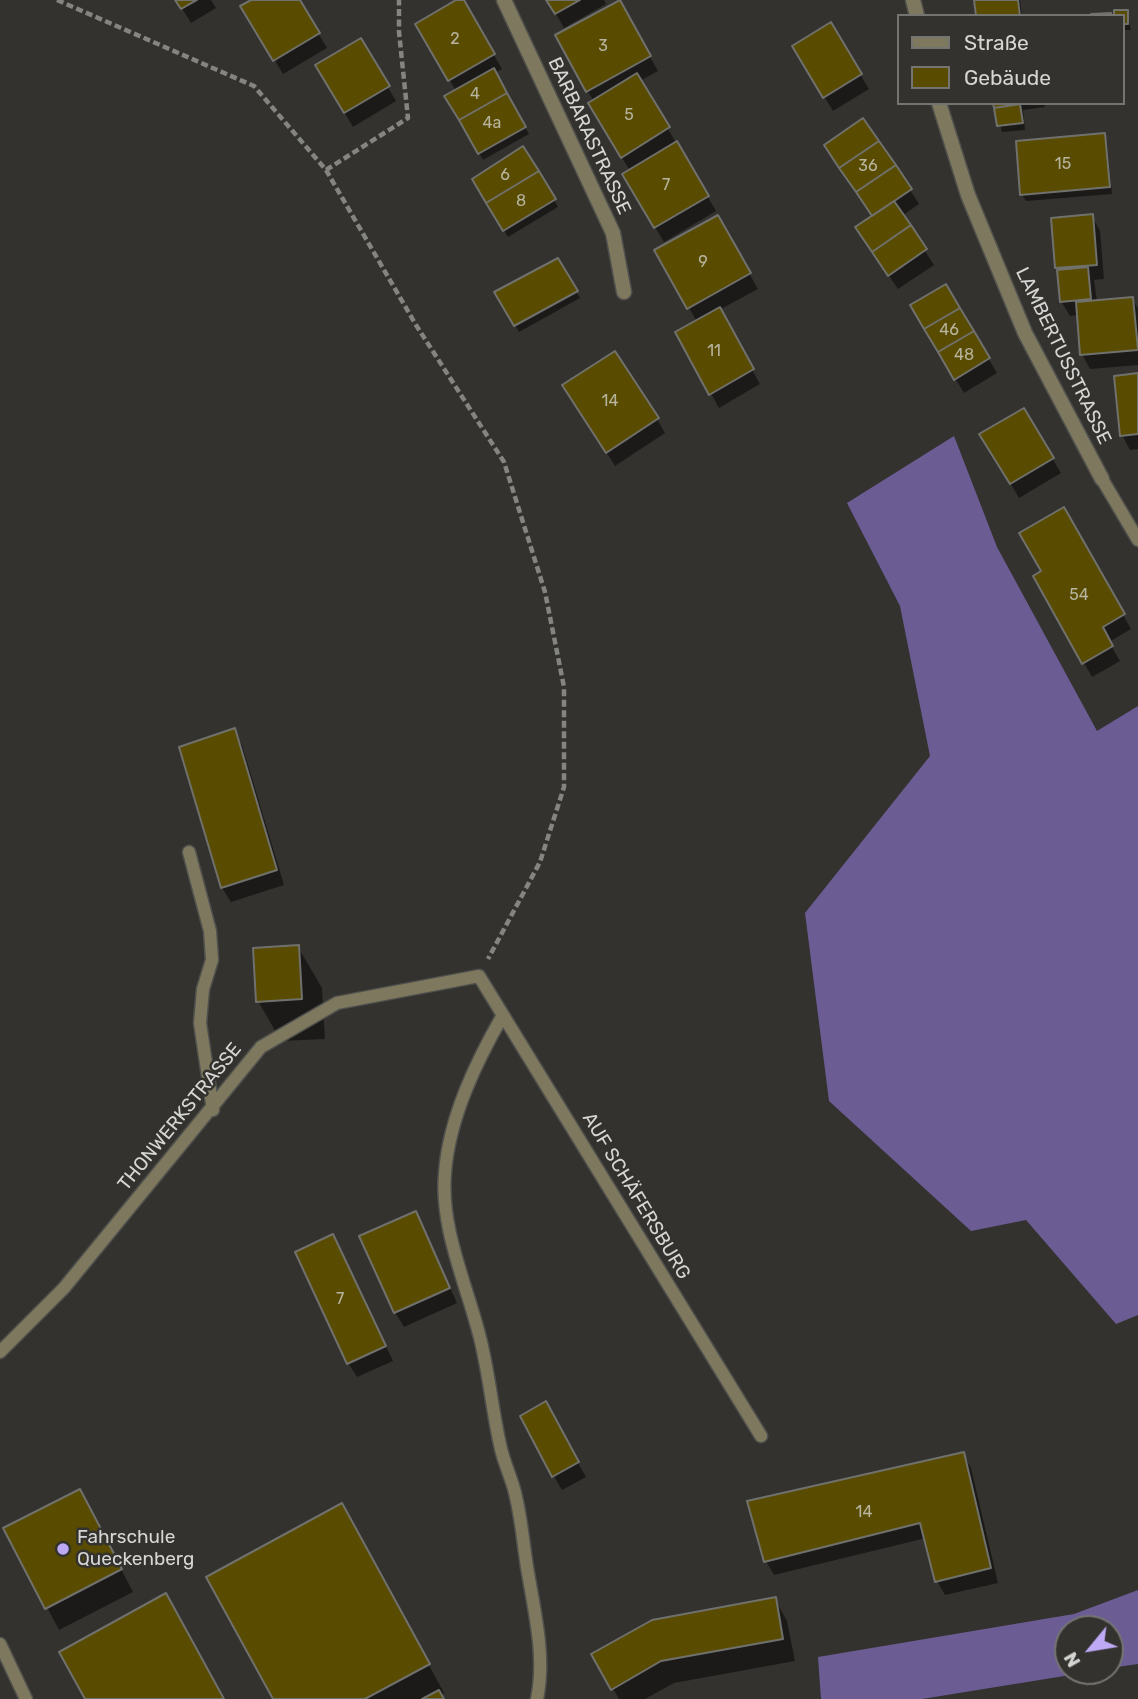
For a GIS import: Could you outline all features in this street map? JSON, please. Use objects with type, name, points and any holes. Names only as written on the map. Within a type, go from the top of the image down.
[{"type":"street","name":"BARBARASTRASSE","points":[[504,0],[613,233],[624,292]]},
{"type":"street","name":"LAMBERTUSSTRASSE","points":[[940,105],[968,195],[1026,333],[1102,479]]},
{"type":"lane","name":"LAMBERTUSSTRASSE","points":[[1102,479],[1138,540]]},
{"type":"lane","points":[[189,852],[210,931],[212,960],[203,989],[200,1023],[212,1110]]},
{"type":"lane","name":"AUF SCHÄFERSBURG","points":[[479,976],[761,1436]]},
{"type":"lane","name":"THONWERKSTRASSE","points":[[0,1352],[64,1288],[261,1047],[337,1003],[479,976]]},
{"type":"lane","points":[[503,1015],[481,1053],[469,1084],[454,1129],[444,1174],[448,1214],[457,1258],[480,1336],[501,1450],[514,1491],[538,1635],[540,1671],[537,1699]]},
{"type":"lane","points":[[0,1644],[26,1699]]},
{"type":"path","points":[[57,0],[254,86],[326,170],[415,325],[504,462],[545,592],[564,687],[564,787],[540,862],[479,976]]},
{"type":"path","points":[[326,170],[408,118],[399,32],[399,0]]},
{"type":"shaded area","points":[[954,436],[997,547],[1097,731],[1138,706],[1138,1315],[1116,1324],[1026,1220],[971,1231],[829,1101],[805,913],[930,756],[900,606],[847,503]]},
{"type":"shaded area","points":[[1138,1590],[1138,1664],[1124,1666],[1124,1615],[1068,1615]]},
{"type":"shaded area","points":[[1054,1617],[1054,1678],[922,1699],[821,1699],[818,1657]]},
{"type":"building","points":[[175,0],[197,0],[181,9]]},
{"type":"building","points":[[251,0],[300,0],[320,33],[273,61],[240,6]]},
{"type":"building","points":[[456,0],[464,0],[495,54],[448,81],[415,24]]},
{"type":"building","points":[[546,0],[580,0],[555,14]]},
{"type":"building","points":[[620,0],[651,56],[586,92],[555,35]]},
{"type":"building","points":[[974,0],[1018,0],[1020,14],[976,14]]},
{"type":"building","points":[[1114,10],[1128,10],[1128,24],[1124,24],[1124,14],[1114,14]]},
{"type":"building","points":[[831,22],[862,74],[823,98],[792,46]]},
{"type":"building","points":[[361,38],[390,86],[344,113],[315,65]]},
{"type":"building","points":[[494,68],[507,93],[459,120],[444,96]]},
{"type":"building","points":[[637,73],[670,127],[621,158],[588,103]]},
{"type":"building","points":[[507,93],[526,127],[478,154],[459,120]]},
{"type":"building","points":[[1020,105],[1023,123],[997,126],[994,108]]},
{"type":"building","points":[[863,118],[879,141],[839,168],[824,145]]},
{"type":"building","points":[[1105,133],[1110,187],[1020,195],[1016,141]]},
{"type":"building","points":[[677,141],[709,196],[654,228],[622,174]]},
{"type":"building","points":[[879,141],[896,165],[856,192],[839,168]]},
{"type":"building","points":[[523,146],[539,171],[486,203],[472,179]]},
{"type":"building","points":[[896,165],[912,189],[872,216],[856,192]]},
{"type":"building","points":[[539,171],[556,199],[503,231],[486,203]]},
{"type":"building","points":[[894,201],[911,225],[872,252],[855,227]]},
{"type":"building","points":[[1093,214],[1097,265],[1055,268],[1051,218]]},
{"type":"building","points":[[718,215],[751,273],[687,309],[654,250]]},
{"type":"building","points":[[911,225],[927,249],[888,276],[872,252]]},
{"type":"building","points":[[558,258],[578,291],[514,326],[494,292]]},
{"type":"building","points":[[1088,267],[1091,299],[1060,302],[1057,270]]},
{"type":"building","points":[[946,284],[960,308],[924,329],[910,305]]},
{"type":"building","points":[[1133,297],[1138,350],[1080,355],[1076,302]]},
{"type":"building","points":[[720,307],[754,369],[709,395],[675,332]]},
{"type":"building","points":[[960,308],[974,331],[938,352],[924,329]]},
{"type":"building","points":[[974,331],[990,358],[954,380],[938,352]]},
{"type":"building","points":[[615,351],[659,418],[606,453],[562,385]]},
{"type":"building","points":[[1138,373],[1138,434],[1120,436],[1114,376]]},
{"type":"building","points":[[1024,408],[1054,458],[1010,484],[979,434]]},
{"type":"building","points":[[1064,507],[1125,614],[1103,627],[1113,646],[1082,664],[1033,576],[1041,571],[1019,533]]},
{"type":"building","points":[[235,728],[277,870],[221,888],[179,747]]},
{"type":"building","points":[[299,945],[302,999],[256,1002],[253,948]]},
{"type":"building","points":[[416,1211],[450,1288],[394,1313],[359,1236]]},
{"type":"building","points":[[333,1234],[386,1346],[347,1364],[295,1252]]},
{"type":"building","points":[[546,1401],[579,1462],[552,1477],[520,1416]]},
{"type":"building","points":[[964,1452],[991,1568],[935,1582],[920,1523],[764,1562],[747,1501]]},
{"type":"building","name":"Fahrschule Queckenberg","points":[[80,1489],[122,1569],[45,1609],[3,1528]]},
{"type":"building","points":[[342,1503],[430,1664],[365,1699],[273,1699],[206,1577]]},
{"type":"building","points":[[166,1593],[224,1699],[85,1699],[59,1652]]},
{"type":"building","points":[[776,1597],[783,1639],[661,1661],[611,1690],[591,1654],[652,1620]]},
{"type":"building","points":[[439,1690],[444,1699],[422,1699]]},
{"type":"place","name":"Fahrschule Queckenberg","points":[[63,1549]]}]
